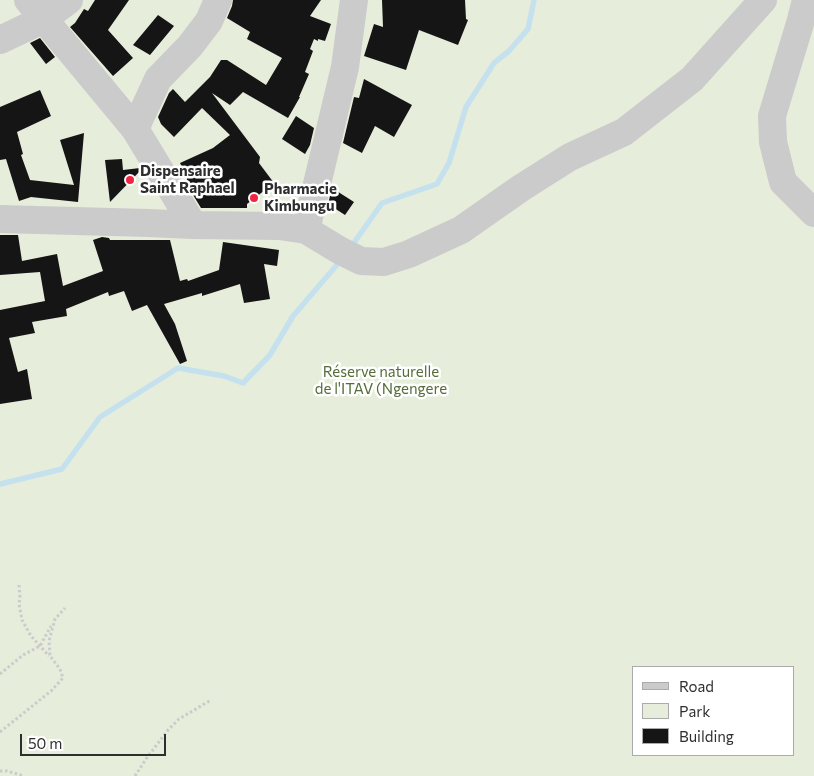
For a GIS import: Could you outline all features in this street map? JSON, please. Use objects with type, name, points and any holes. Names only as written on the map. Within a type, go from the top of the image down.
[{"type":"street","points":[[0,40],[36,10],[69,0]]},
{"type":"street","points":[[135,129],[158,79],[190,46],[209,21],[218,0]]},
{"type":"street","points":[[306,230],[345,67],[354,0]]},
{"type":"street","points":[[0,219],[279,226],[306,230],[350,255],[384,262],[409,254],[461,230],[521,188],[570,157],[624,132],[692,79],[763,0]]},
{"type":"street","points":[[806,0],[802,20],[772,116],[773,142],[783,182],[814,213]]},
{"type":"street","points":[[36,10],[135,129],[193,225]]},
{"type":"path","points":[[0,732],[51,691],[63,678],[60,669],[31,636],[22,620],[18,585]]},
{"type":"path","points":[[0,674],[23,655],[40,646],[54,621],[64,608]]},
{"type":"path","points":[[50,656],[49,641],[54,621]]},
{"type":"path","points":[[135,776],[168,730],[179,719],[211,700]]},
{"type":"path","points":[[0,771],[24,776]]},
{"type":"green space","name":"Réserve naturelle de l'ITAV (Ngengere","points":[[0,0],[814,0],[814,776],[0,776]]},
{"type":"building","points":[[95,0],[129,0],[108,30],[133,58],[113,76],[70,27],[84,9],[88,11]]},
{"type":"building","points":[[233,0],[321,0],[310,16],[331,24],[325,41],[314,39],[310,49],[313,51],[305,72],[309,74],[300,97],[288,118],[243,92],[230,105],[212,93],[260,157],[259,163],[274,183],[247,204],[247,208],[201,208],[187,185],[187,177],[180,163],[213,148],[230,135],[202,108],[174,137],[161,124],[158,117],[169,93],[173,89],[185,102],[210,77],[221,60],[227,60],[266,85],[282,58],[247,39],[250,32],[227,18]]},
{"type":"building","points":[[382,0],[465,0],[466,19],[468,20],[458,45],[419,30],[406,70],[364,56],[374,24],[383,27]]},
{"type":"building","points":[[158,15],[174,26],[150,55],[133,45]]},
{"type":"building","points":[[40,38],[55,57],[46,64],[30,43]]},
{"type":"building","points":[[364,79],[412,105],[394,137],[375,126],[362,153],[343,143],[354,97],[359,98]]},
{"type":"building","points":[[40,90],[51,116],[17,132],[23,154],[21,155],[30,180],[74,185],[60,140],[84,133],[78,202],[31,197],[19,201],[6,159],[0,160],[0,107]]},
{"type":"building","points":[[296,116],[314,128],[310,145],[305,154],[282,139]]},
{"type":"building","points":[[122,159],[123,170],[140,168],[141,170],[110,202],[105,160]]},
{"type":"building","points":[[332,188],[354,202],[345,215],[328,204]]},
{"type":"building","points":[[0,235],[18,235],[22,261],[57,254],[63,286],[103,271],[93,240],[102,237],[109,238],[110,240],[170,240],[180,281],[187,279],[188,281],[219,270],[223,242],[279,250],[277,266],[264,264],[270,299],[244,303],[240,284],[202,296],[202,293],[164,304],[175,324],[187,361],[180,364],[147,305],[132,311],[124,291],[109,296],[108,292],[66,309],[67,316],[32,322],[35,333],[9,338],[18,372],[27,369],[32,399],[0,404],[0,310],[45,301],[40,272],[0,275]]},
{"type":"waterway","points":[[351,247],[382,203],[437,184],[449,163],[466,107],[494,63],[509,51],[528,29],[534,0]]},
{"type":"waterway","points":[[0,484],[62,469],[100,417],[178,368],[224,376],[243,383],[270,355],[293,316],[342,259]]},
{"type":"place","name":"Dispensaire Saint Raphael","points":[[130,180]]},
{"type":"place","name":"Pharmacie Kimbungu","points":[[254,198]]}]
